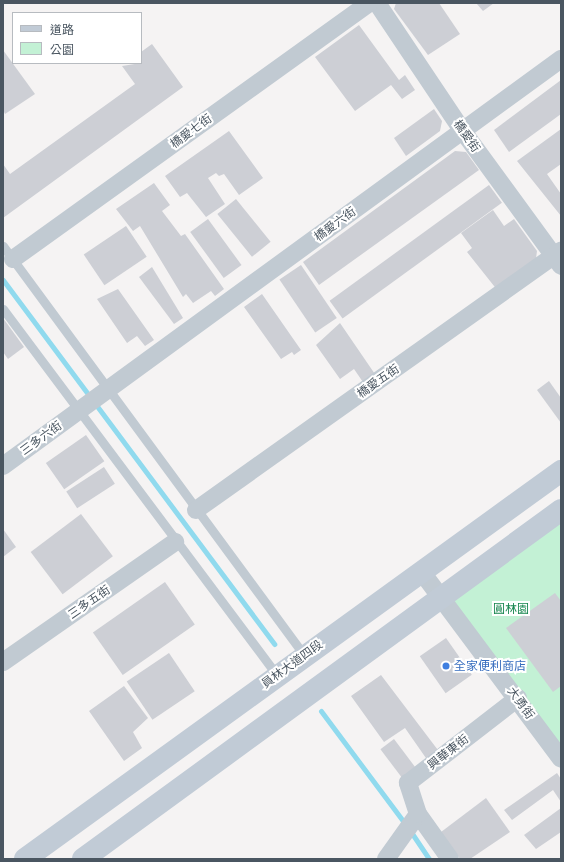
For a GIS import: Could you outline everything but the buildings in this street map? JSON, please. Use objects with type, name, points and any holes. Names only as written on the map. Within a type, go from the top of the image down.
[{"type":"main road","name":"員林大道四段","points":[[37,855],[304,655],[561,471]]},
{"type":"main road","points":[[83,859],[561,510]]},
{"type":"street","name":"橋愛七街","points":[[8,252],[369,3]]},
{"type":"street","name":"橋愛街","points":[[376,3],[462,130],[559,257]]},
{"type":"street","name":"橋愛六街","points":[[78,411],[561,59]]},
{"type":"street","name":"橋愛五街","points":[[196,510],[559,257]]},
{"type":"street","name":"三多六街","points":[[3,466],[78,411]]},
{"type":"street","name":"三多五街","points":[[3,662],[175,542]]},
{"type":"street","name":"大勇街","points":[[421,571],[440,599],[518,698],[561,759]]},
{"type":"street","name":"興華東街","points":[[416,816],[408,783],[518,698]]},
{"type":"street","points":[[386,859],[416,816],[450,859]]},
{"type":"lane","points":[[8,252],[196,510],[304,655]]},
{"type":"lane","points":[[3,309],[175,542],[277,675]]},
{"type":"green space","name":"圓林園","points":[[561,511],[561,759],[440,599]]},
{"type":"waterway","points":[[3,280],[274,644]]},
{"type":"waterway","points":[[321,711],[406,825]]},
{"type":"waterway","points":[[411,832],[429,859]]},
{"type":"place","name":"全家便利商店","points":[[446,666]]}]
